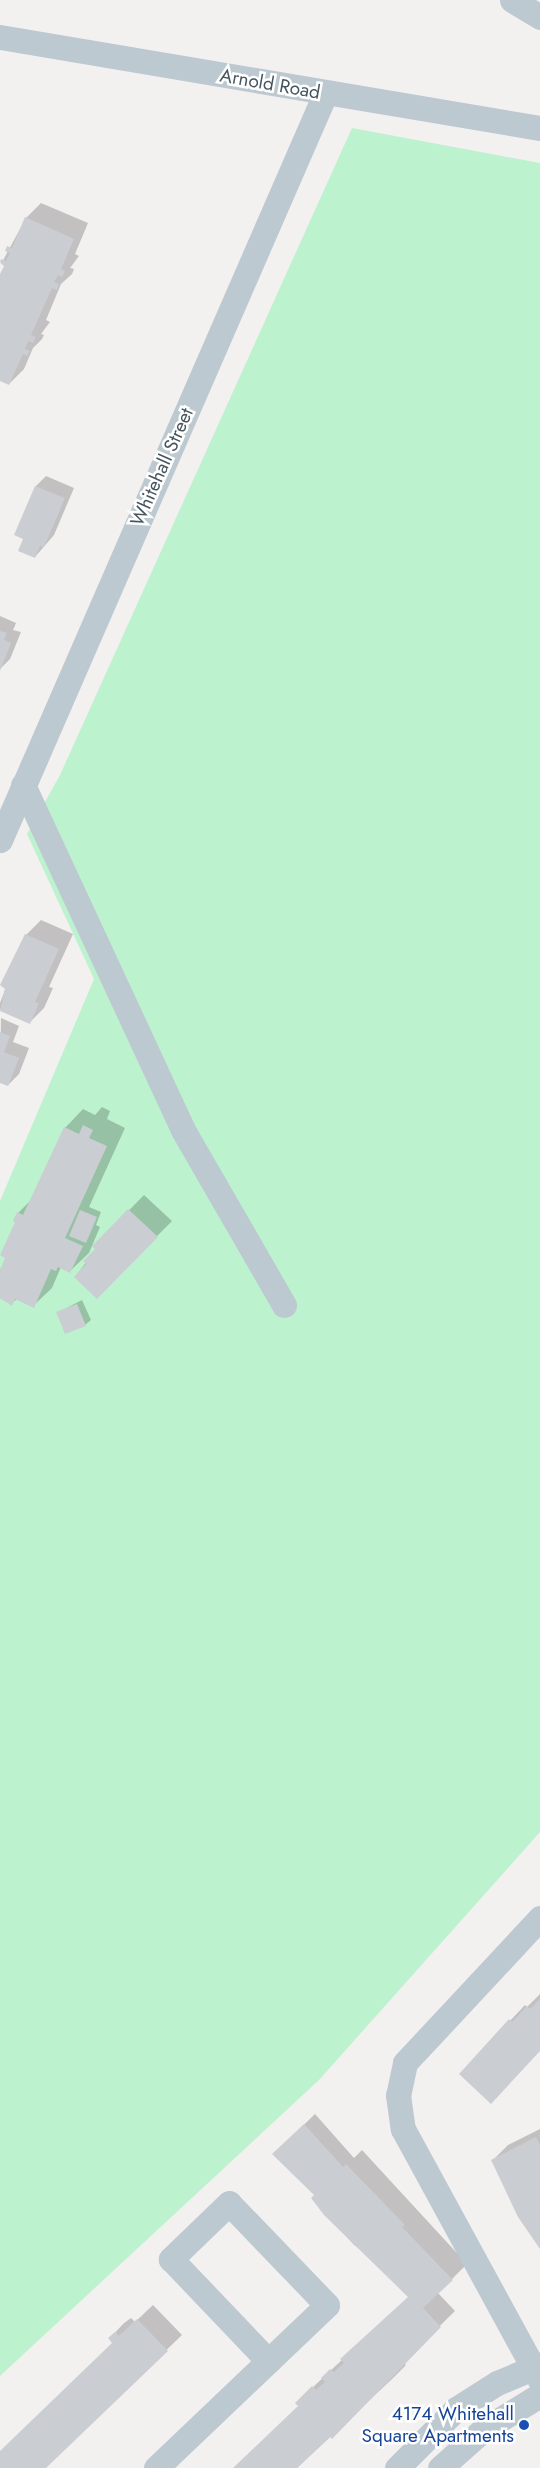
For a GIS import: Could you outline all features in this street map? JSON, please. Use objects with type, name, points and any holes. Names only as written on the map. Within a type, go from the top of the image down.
[{"type":"street","points":[[512,0],[540,17]]},
{"type":"street","name":"Arnold Road","points":[[0,37],[325,94],[540,128]]},
{"type":"street","name":"Whitehall Street","points":[[0,840],[22,785],[325,94]]},
{"type":"street","points":[[22,785],[182,1130],[284,1305]]},
{"type":"street","points":[[397,2468],[456,2409],[497,2383],[538,2371],[403,2129],[398,2095],[405,2063],[540,1918]]},
{"type":"street","points":[[156,2468],[327,2305],[229,2203],[171,2258],[268,2361]]},
{"type":"street","points":[[440,2468],[483,2430],[540,2395]]},
{"type":"green space","points":[[352,128],[540,163],[540,1832],[319,2080],[0,2376],[0,1201],[94,979],[27,834],[60,775]]},
{"type":"building","points":[[25,217],[74,239],[61,269],[65,271],[62,277],[58,275],[54,282],[59,284],[57,290],[52,288],[31,335],[36,337],[33,343],[28,341],[25,349],[30,351],[27,356],[23,354],[9,385],[0,381],[0,274],[4,266],[0,262],[1,259],[6,261],[10,253],[5,251],[7,246],[12,248]]},
{"type":"building","points":[[35,486],[65,498],[44,547],[40,546],[35,558],[18,551],[23,539],[14,535]]},
{"type":"building","points":[[0,631],[7,633],[4,640],[11,643],[0,671]]},
{"type":"building","points":[[25,934],[59,949],[35,1002],[39,1003],[30,1024],[0,1011],[5,989],[0,985]]},
{"type":"building","points":[[0,1032],[10,1036],[4,1052],[19,1058],[8,1086],[0,1083]]},
{"type":"building","points":[[83,1125],[93,1130],[89,1138],[107,1146],[65,1238],[83,1246],[70,1273],[58,1267],[56,1271],[51,1269],[34,1308],[15,1299],[12,1306],[0,1298],[0,1270],[5,1258],[0,1255],[15,1222],[13,1221],[17,1212],[23,1215],[64,1127],[79,1134]]},
{"type":"building","points":[[128,1209],[158,1237],[97,1299],[74,1277],[86,1264],[83,1261],[95,1249],[92,1246]]},
{"type":"building","points":[[80,1210],[97,1217],[86,1243],[69,1236]]},
{"type":"building","points":[[77,1304],[86,1326],[65,1334],[56,1312]]},
{"type":"building","points":[[540,1999],[540,2051],[491,2104],[459,2074],[509,2019],[512,2022],[527,2006],[530,2009]]},
{"type":"building","points":[[304,2124],[343,2167],[346,2164],[405,2225],[402,2227],[453,2280],[423,2308],[441,2327],[332,2439],[330,2437],[297,2468],[233,2468],[298,2406],[295,2403],[312,2386],[316,2390],[325,2382],[321,2378],[330,2369],[334,2372],[344,2363],[340,2359],[408,2297],[324,2215],[311,2198],[314,2195],[272,2154]]},
{"type":"building","points":[[536,2137],[540,2145],[540,2249],[518,2217],[491,2160]]},
{"type":"building","points":[[137,2319],[168,2351],[46,2468],[0,2468],[0,2451],[112,2343],[108,2338],[115,2332],[119,2336]]},
{"type":"place","name":"4174 Whitehall Square Apartments","points":[[524,2425]]}]
